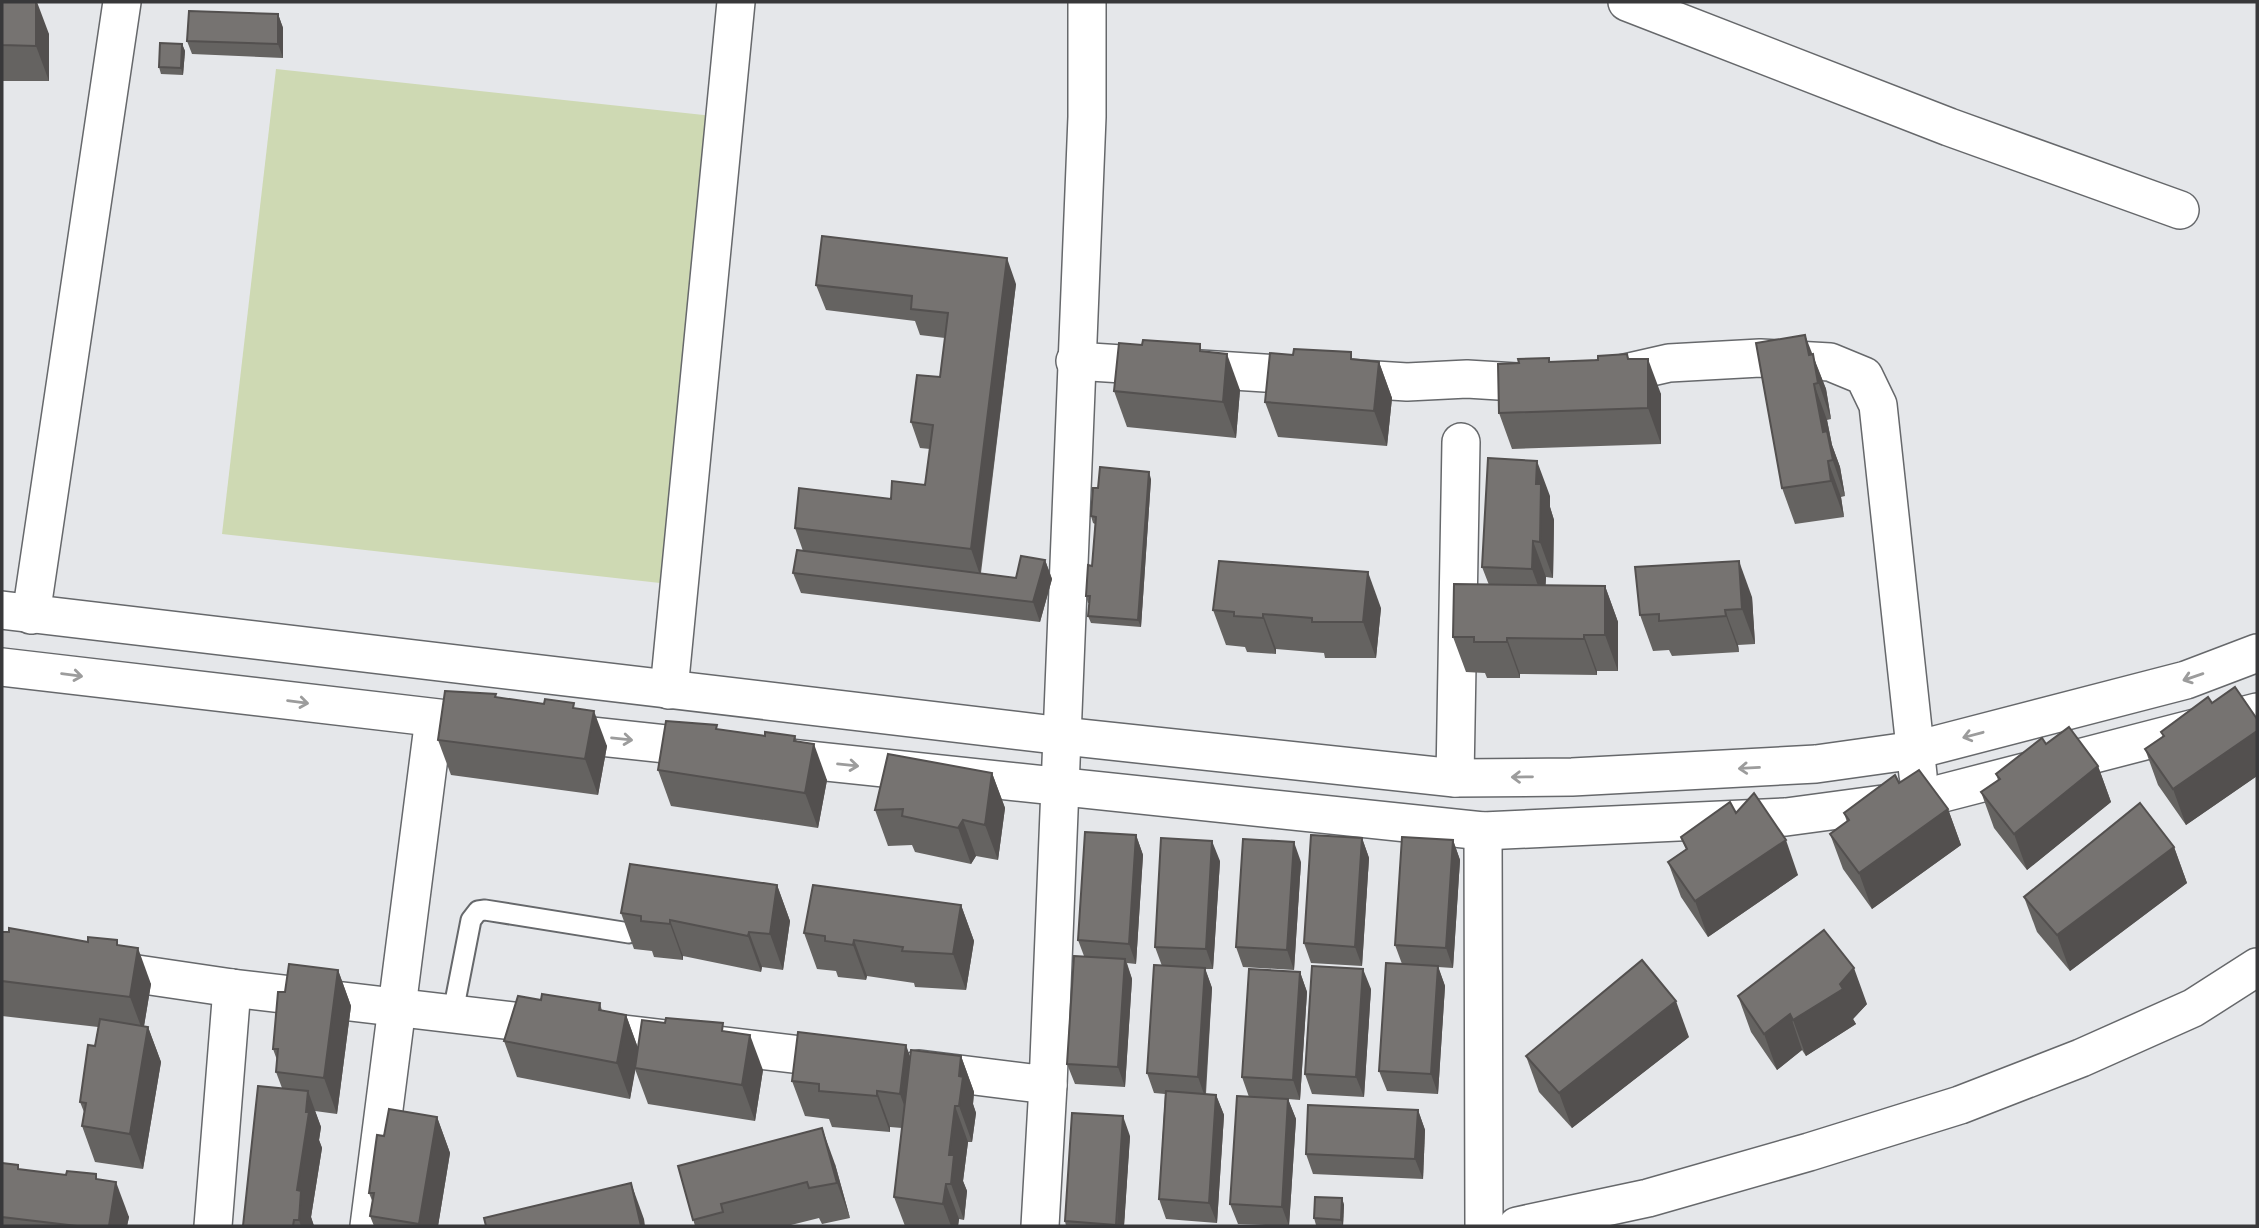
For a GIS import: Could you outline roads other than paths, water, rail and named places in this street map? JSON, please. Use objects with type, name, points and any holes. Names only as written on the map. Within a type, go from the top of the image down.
[{"type":"street","points":[[121,2],[17,613],[669,691],[1455,778],[1572,777],[1816,764],[1916,750],[2186,680],[2257,653]]},
{"type":"street","points":[[669,691],[736,2]]},
{"type":"street","points":[[1040,1226],[1063,736],[1075,361],[1087,117],[1087,2]]},
{"type":"street","points":[[1627,2],[1949,127],[2180,210]]},
{"type":"street","points":[[1075,361],[1407,382],[1467,379],[1556,384],[1608,378],[1670,363],[1760,358],[1830,362],[1864,376],[1878,405],[1920,799]]},
{"type":"street","points":[[1455,778],[1461,442]]},
{"type":"street","points":[[3,676],[434,718],[1059,788],[1483,831],[1786,817],[1920,799],[2257,712]]},
{"type":"street","points":[[369,1226],[434,718]]},
{"type":"street","points":[[1483,831],[1484,1226]]},
{"type":"street","points":[[2,954],[232,988],[453,1012],[1048,1085]]},
{"type":"street","points":[[1517,1226],[1661,1194],[1961,1105],[2081,1058],[2193,1008],[2257,967]]},
{"type":"street","points":[[213,1226],[232,988]]},
{"type":"lane","points":[[453,1012],[471,920],[478,911],[485,909],[629,933]]}]
